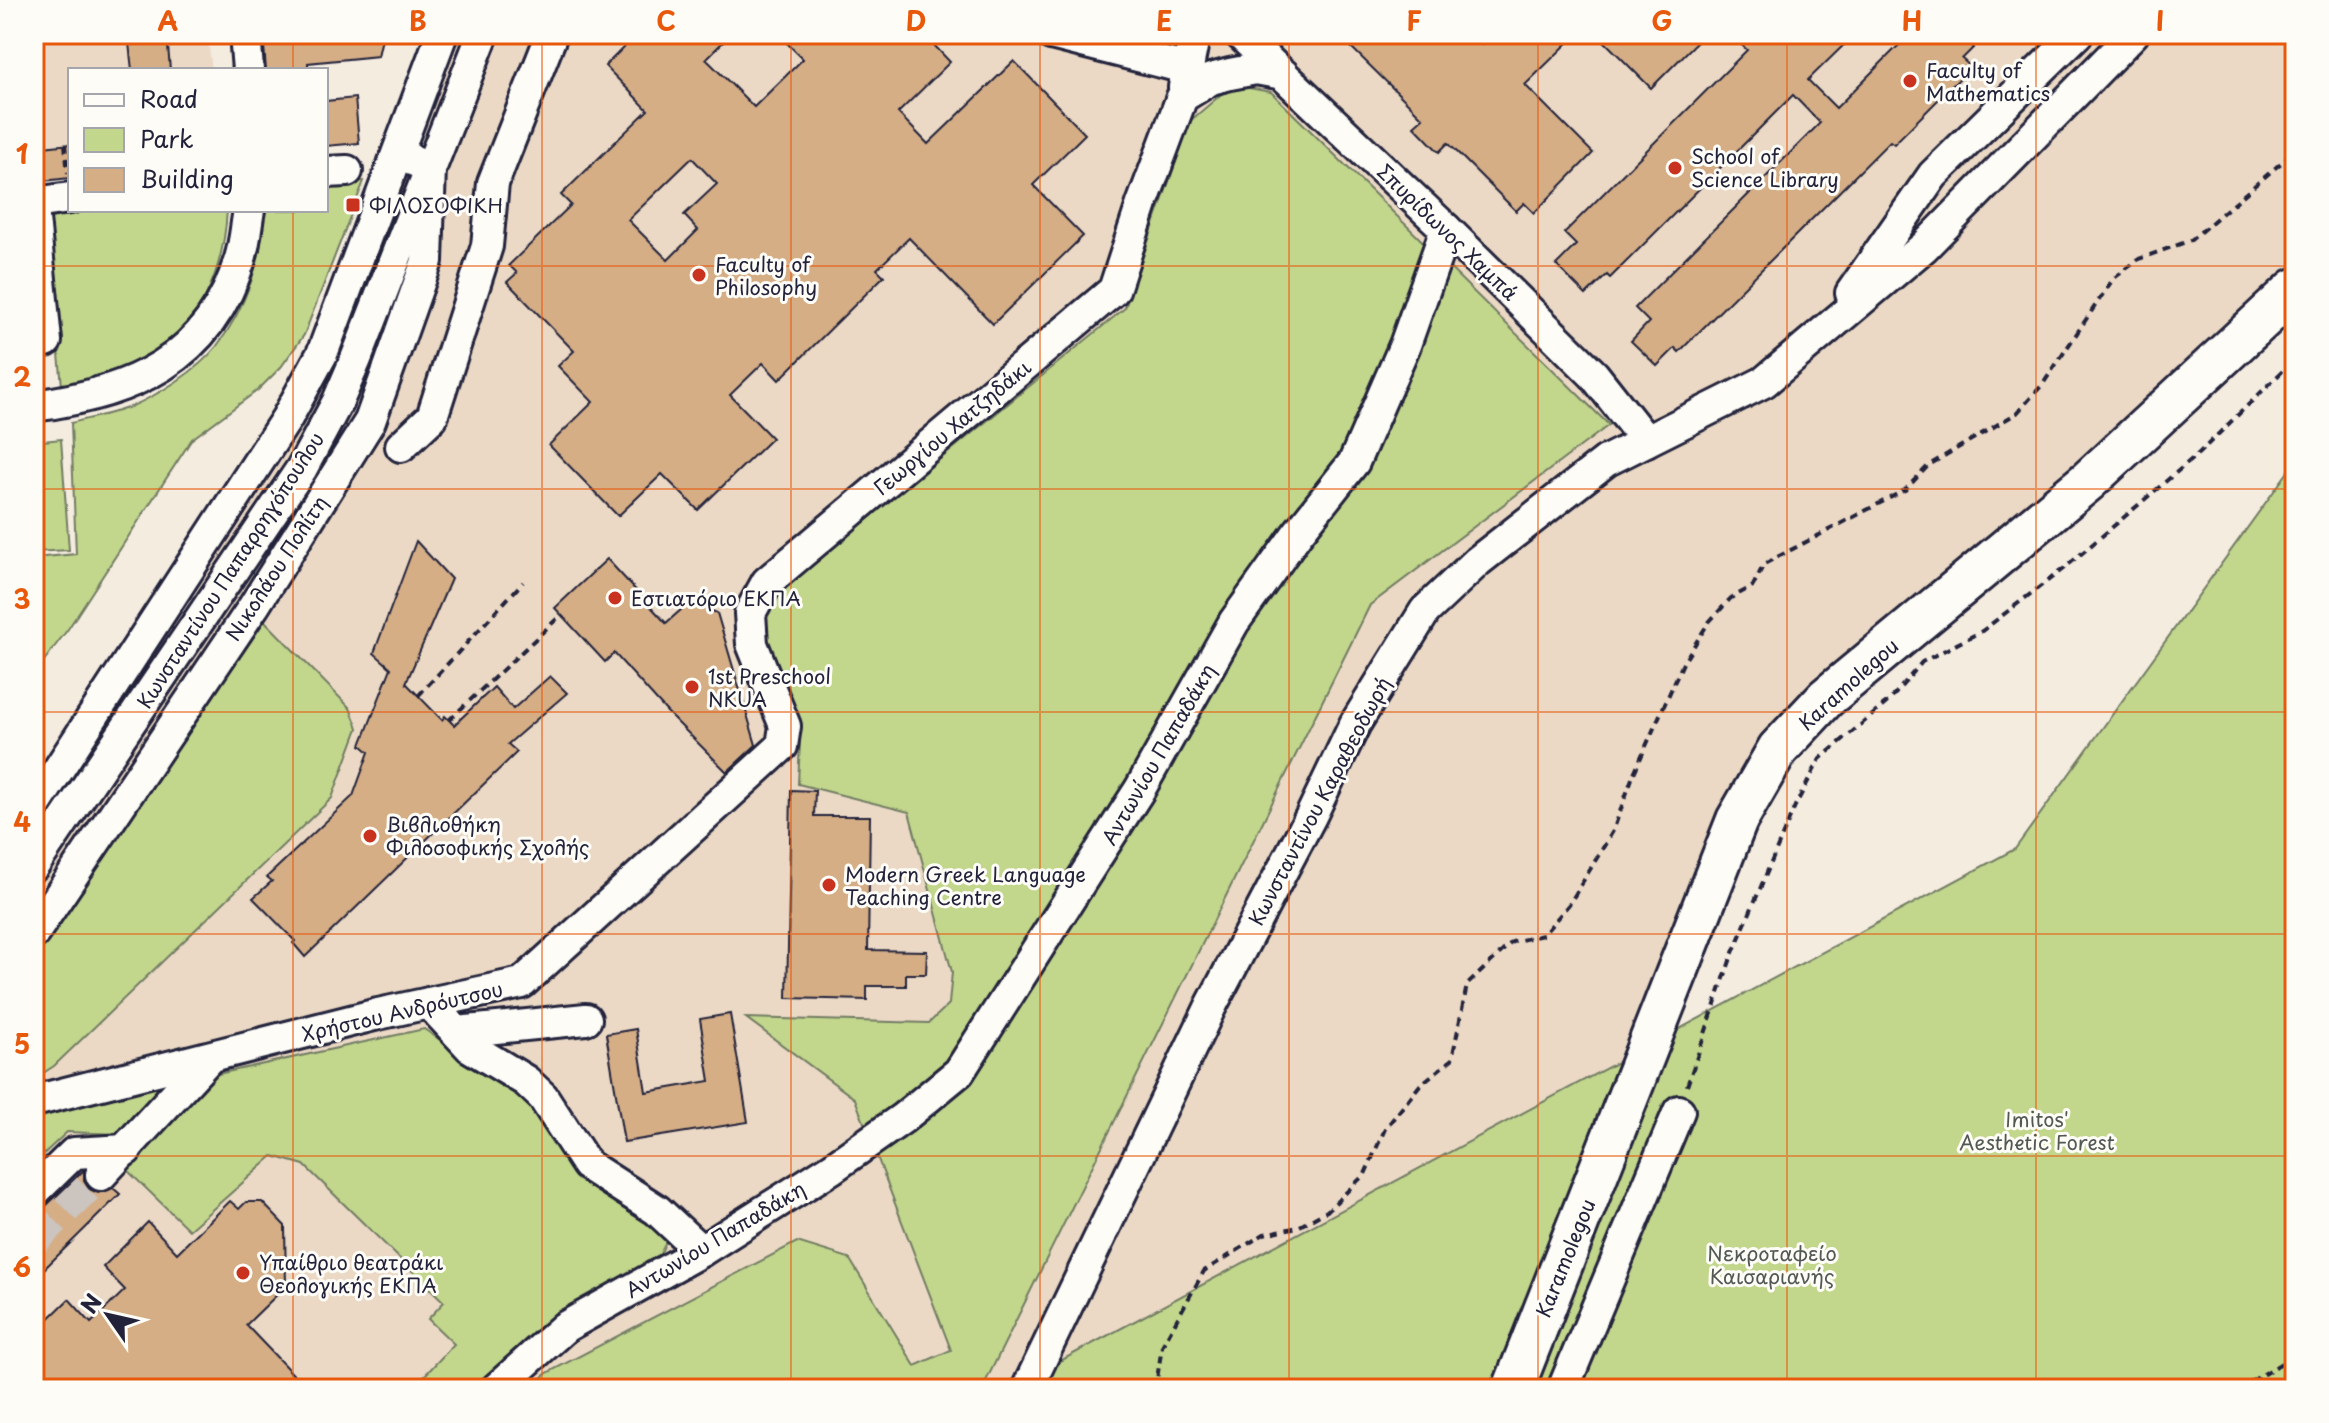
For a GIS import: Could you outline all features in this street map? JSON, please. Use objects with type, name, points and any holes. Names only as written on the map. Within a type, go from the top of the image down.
[{"type":"main road","name":"Karamolegou","points":[[1513,1389],[1737,820],[1778,749],[1826,698],[2088,481],[2295,289]]},
{"type":"street","points":[[245,34],[248,68]]},
{"type":"street","name":"Κωνσταντίνου Παπαρρηγόπουλου","points":[[34,807],[310,379],[399,155],[442,34]]},
{"type":"street","name":"Κωνσταντίνου Παπαρρηγόπουλου","points":[[34,865],[302,468],[338,401],[356,359],[483,34]]},
{"type":"street","points":[[401,446],[432,417],[487,246],[493,183],[552,34]]},
{"type":"street","points":[[1051,34],[1185,83],[1256,69],[1283,74]]},
{"type":"street","name":"Γεωργίου Χατζηδάκι","points":[[782,746],[785,726],[752,644],[750,613],[767,582],[1114,290],[1185,83],[1193,42],[1191,34]]},
{"type":"street","name":"Σπυρίδωνος Χαμπά","points":[[1240,34],[1446,229],[1594,375],[1646,441]]},
{"type":"street","points":[[1826,327],[1933,175],[2077,34]]},
{"type":"street","points":[[1897,269],[1949,187],[2101,34]]},
{"type":"street","name":"Κωνσταντίνου Καραθεοδωρή","points":[[1027,1389],[1211,1006],[1311,816],[1355,724],[1425,611],[1478,561],[1606,461],[1764,382],[1924,247],[2133,34]]},
{"type":"street","points":[[399,155],[430,167]]},
{"type":"street","name":"Νικολάου Πολίτη","points":[[34,933],[254,606],[370,421],[427,261],[430,167]]},
{"type":"street","points":[[34,203],[68,187]]},
{"type":"street","points":[[34,406],[88,398],[122,387],[161,369],[199,338],[224,299],[240,259],[249,212]]},
{"type":"street","points":[[34,218],[46,341]]},
{"type":"street","name":"Αντωνίου Παπαδάκη","points":[[496,1389],[565,1327],[701,1251],[832,1168],[903,1118],[959,1072],[1140,789],[1234,622],[1354,462],[1405,345],[1446,229]]},
{"type":"street","name":"Χρήστου Ανδρόυτσου","points":[[34,1101],[429,1003],[522,983],[782,746]]},
{"type":"street","points":[[429,1003],[470,1047],[526,1081],[543,1097],[587,1165],[657,1210],[701,1251]]},
{"type":"street","points":[[457,1032],[586,1019]]},
{"type":"street","points":[[101,1175],[210,1057]]},
{"type":"street","points":[[1563,1389],[1679,1111]]},
{"type":"street","points":[[34,1192],[74,1153],[126,1150]]},
{"type":"street","points":[[1596,1182],[1642,1198]]},
{"type":"path","points":[[65,144],[68,176]]},
{"type":"path","points":[[1152,1389],[1157,1379],[1162,1346],[1204,1271],[1264,1234],[1298,1227],[1327,1211],[1365,1174],[1385,1129],[1420,1085],[1452,1059],[1467,985],[1512,942],[1543,935],[1570,903],[1613,831],[1634,773],[1683,663],[1709,622],[1731,598],[1753,586],[1764,564],[1905,490],[1929,465],[2017,413],[2043,384],[2113,279],[2139,259],[2191,240],[2295,151]]},
{"type":"path","points":[[1679,1111],[1732,955],[1795,806],[1820,759],[1890,700],[1922,662],[1982,631],[2067,566],[2199,453],[2295,359]]},
{"type":"path","points":[[418,696],[523,582]]},
{"type":"path","points":[[449,720],[561,615]]},
{"type":"path","points":[[2239,1389],[2295,1355]]},
{"type":"shaded area","points":[[34,34],[207,34],[212,68],[68,68],[68,178],[34,182]]},
{"type":"shaded area","points":[[434,34],[2295,34],[2295,282],[1765,749],[1495,1389],[34,1389],[34,783],[276,417],[380,174]]},
{"type":"green space","points":[[1232,85],[1271,92],[1609,425],[1370,605],[982,1389],[527,1389],[547,1373],[797,1242],[849,1258],[915,1366],[951,1350],[855,1099],[746,1018],[929,1023],[949,1004],[952,972],[909,812],[798,784],[801,722],[764,634],[769,599],[1125,308],[1190,121]]},
{"type":"green space","points":[[364,181],[304,335],[281,367],[258,390],[192,439],[68,629],[34,674],[34,558],[76,554],[71,423],[141,402],[176,382],[208,356],[236,317],[251,282],[261,246],[264,212],[328,212],[328,184]]},
{"type":"green space","points":[[82,212],[227,212],[224,238],[209,290],[180,334],[138,366],[111,376],[62,386],[46,216]]},
{"type":"green space","points":[[61,439],[69,550],[34,552],[34,442]]},
{"type":"green space","name":"Imitos' Aesthetic Forest","points":[[2295,462],[2295,1389],[1008,1389],[2015,849]]},
{"type":"green space","points":[[256,612],[350,708],[358,728],[332,798],[54,1066],[34,1079],[34,957]]},
{"type":"green space","points":[[424,1029],[453,1049],[499,1071],[668,1237],[657,1261],[542,1331],[470,1389],[412,1389],[454,1344],[428,1319],[444,1302],[304,1165],[273,1156],[189,1230],[127,1170],[218,1074]]},
{"type":"green space","points":[[169,1084],[118,1134],[67,1132],[34,1163],[34,1116]]},
{"type":"building","points":[[128,34],[167,34],[170,68],[132,68]]},
{"type":"building","points":[[263,34],[383,34],[378,56],[308,63],[308,68],[266,68]]},
{"type":"building","name":"Faculty of Philosophy","points":[[637,34],[731,34],[706,59],[754,107],[803,59],[778,34],[941,34],[932,43],[950,62],[898,113],[928,144],[1014,61],[1085,134],[1033,185],[1083,236],[993,324],[909,238],[877,269],[884,276],[779,380],[763,363],[730,395],[772,438],[698,510],[662,474],[618,516],[549,445],[593,402],[558,366],[574,351],[507,282],[517,273],[509,265],[571,205],[561,195],[648,110],[605,66]],"holes":[[[692,158],[717,184],[684,215],[698,230],[668,260],[628,220]]]},
{"type":"building","points":[[1360,34],[1471,34],[1481,44],[1492,34],[1577,34],[1525,85],[1593,153],[1534,213],[1524,203],[1516,211],[1448,143],[1439,152],[1414,126],[1423,118],[1349,45]]},
{"type":"building","points":[[1597,34],[1705,34],[1651,88]]},
{"type":"building","points":[[1730,34],[1855,34],[1808,80],[1836,108],[1910,34],[1961,34],[1974,47],[1962,59],[1971,67],[1894,144],[1890,141],[1679,352],[1675,348],[1657,366],[1631,341],[1649,322],[1635,308],[1820,123],[1793,95],[1610,278],[1607,275],[1586,295],[1556,265],[1576,245],[1564,233],[1747,50]]},
{"type":"building","points":[[355,98],[359,143],[328,146],[328,101]]},
{"type":"building","points":[[68,144],[68,178],[34,182],[34,148]]},
{"type":"building","name":"Βιβλιοθήκη Φιλοσοφικής Σχολής","points":[[416,541],[451,579],[406,683],[442,720],[445,716],[454,725],[494,687],[513,709],[550,676],[567,693],[508,744],[517,752],[305,957],[293,943],[295,941],[253,898],[272,881],[267,877],[353,796],[369,752],[361,745],[391,668],[374,653]]},
{"type":"building","name":"1st Preschool NKUA","points":[[607,559],[666,623],[690,602],[717,613],[756,745],[727,772],[614,653],[605,662],[555,608]]},
{"type":"building","name":"Modern Greek Language Teaching Centre","points":[[791,790],[815,791],[814,816],[870,816],[868,950],[927,951],[926,974],[906,974],[906,986],[867,986],[867,1000],[787,998]]},
{"type":"building","points":[[730,1014],[748,1122],[624,1142],[606,1034],[636,1029],[646,1092],[710,1081],[700,1019]]},
{"type":"building","points":[[84,1170],[84,1181],[89,1189],[98,1193],[113,1188],[120,1194],[34,1279],[34,1210],[47,1205]]},
{"type":"building","points":[[230,1201],[239,1209],[246,1202],[262,1202],[285,1226],[286,1286],[246,1325],[307,1389],[34,1389],[34,1333],[69,1299],[91,1323],[125,1290],[103,1267],[148,1222],[177,1253]]},
{"type":"tunnel","points":[[34,1241],[101,1175]]},
{"type":"place","name":"Faculty of Mathematics","points":[[1910,81]]},
{"type":"place","name":"School of Science Library","points":[[1675,168]]},
{"type":"place","name":"ΦΙΛΟΣΟΦΙΚΗ","points":[[353,205]]},
{"type":"place","name":"Faculty of Philosophy","points":[[699,275]]},
{"type":"place","name":"Εστιατόριο ΕΚΠΑ","points":[[615,598]]},
{"type":"place","name":"1st Preschool NKUA","points":[[692,687]]},
{"type":"place","name":"Βιβλιοθήκη Φιλοσοφικής Σχολής","points":[[370,836]]},
{"type":"place","name":"Modern Greek Language Teaching Centre","points":[[829,885]]},
{"type":"place","name":"Υπαίθριο θεατράκι Θεολογικής ΕΚΠΑ","points":[[243,1273]]},
{"type":"park label","name":"Νεκροταφείο Καισαριανής","points":[[1772,1264]]}]
